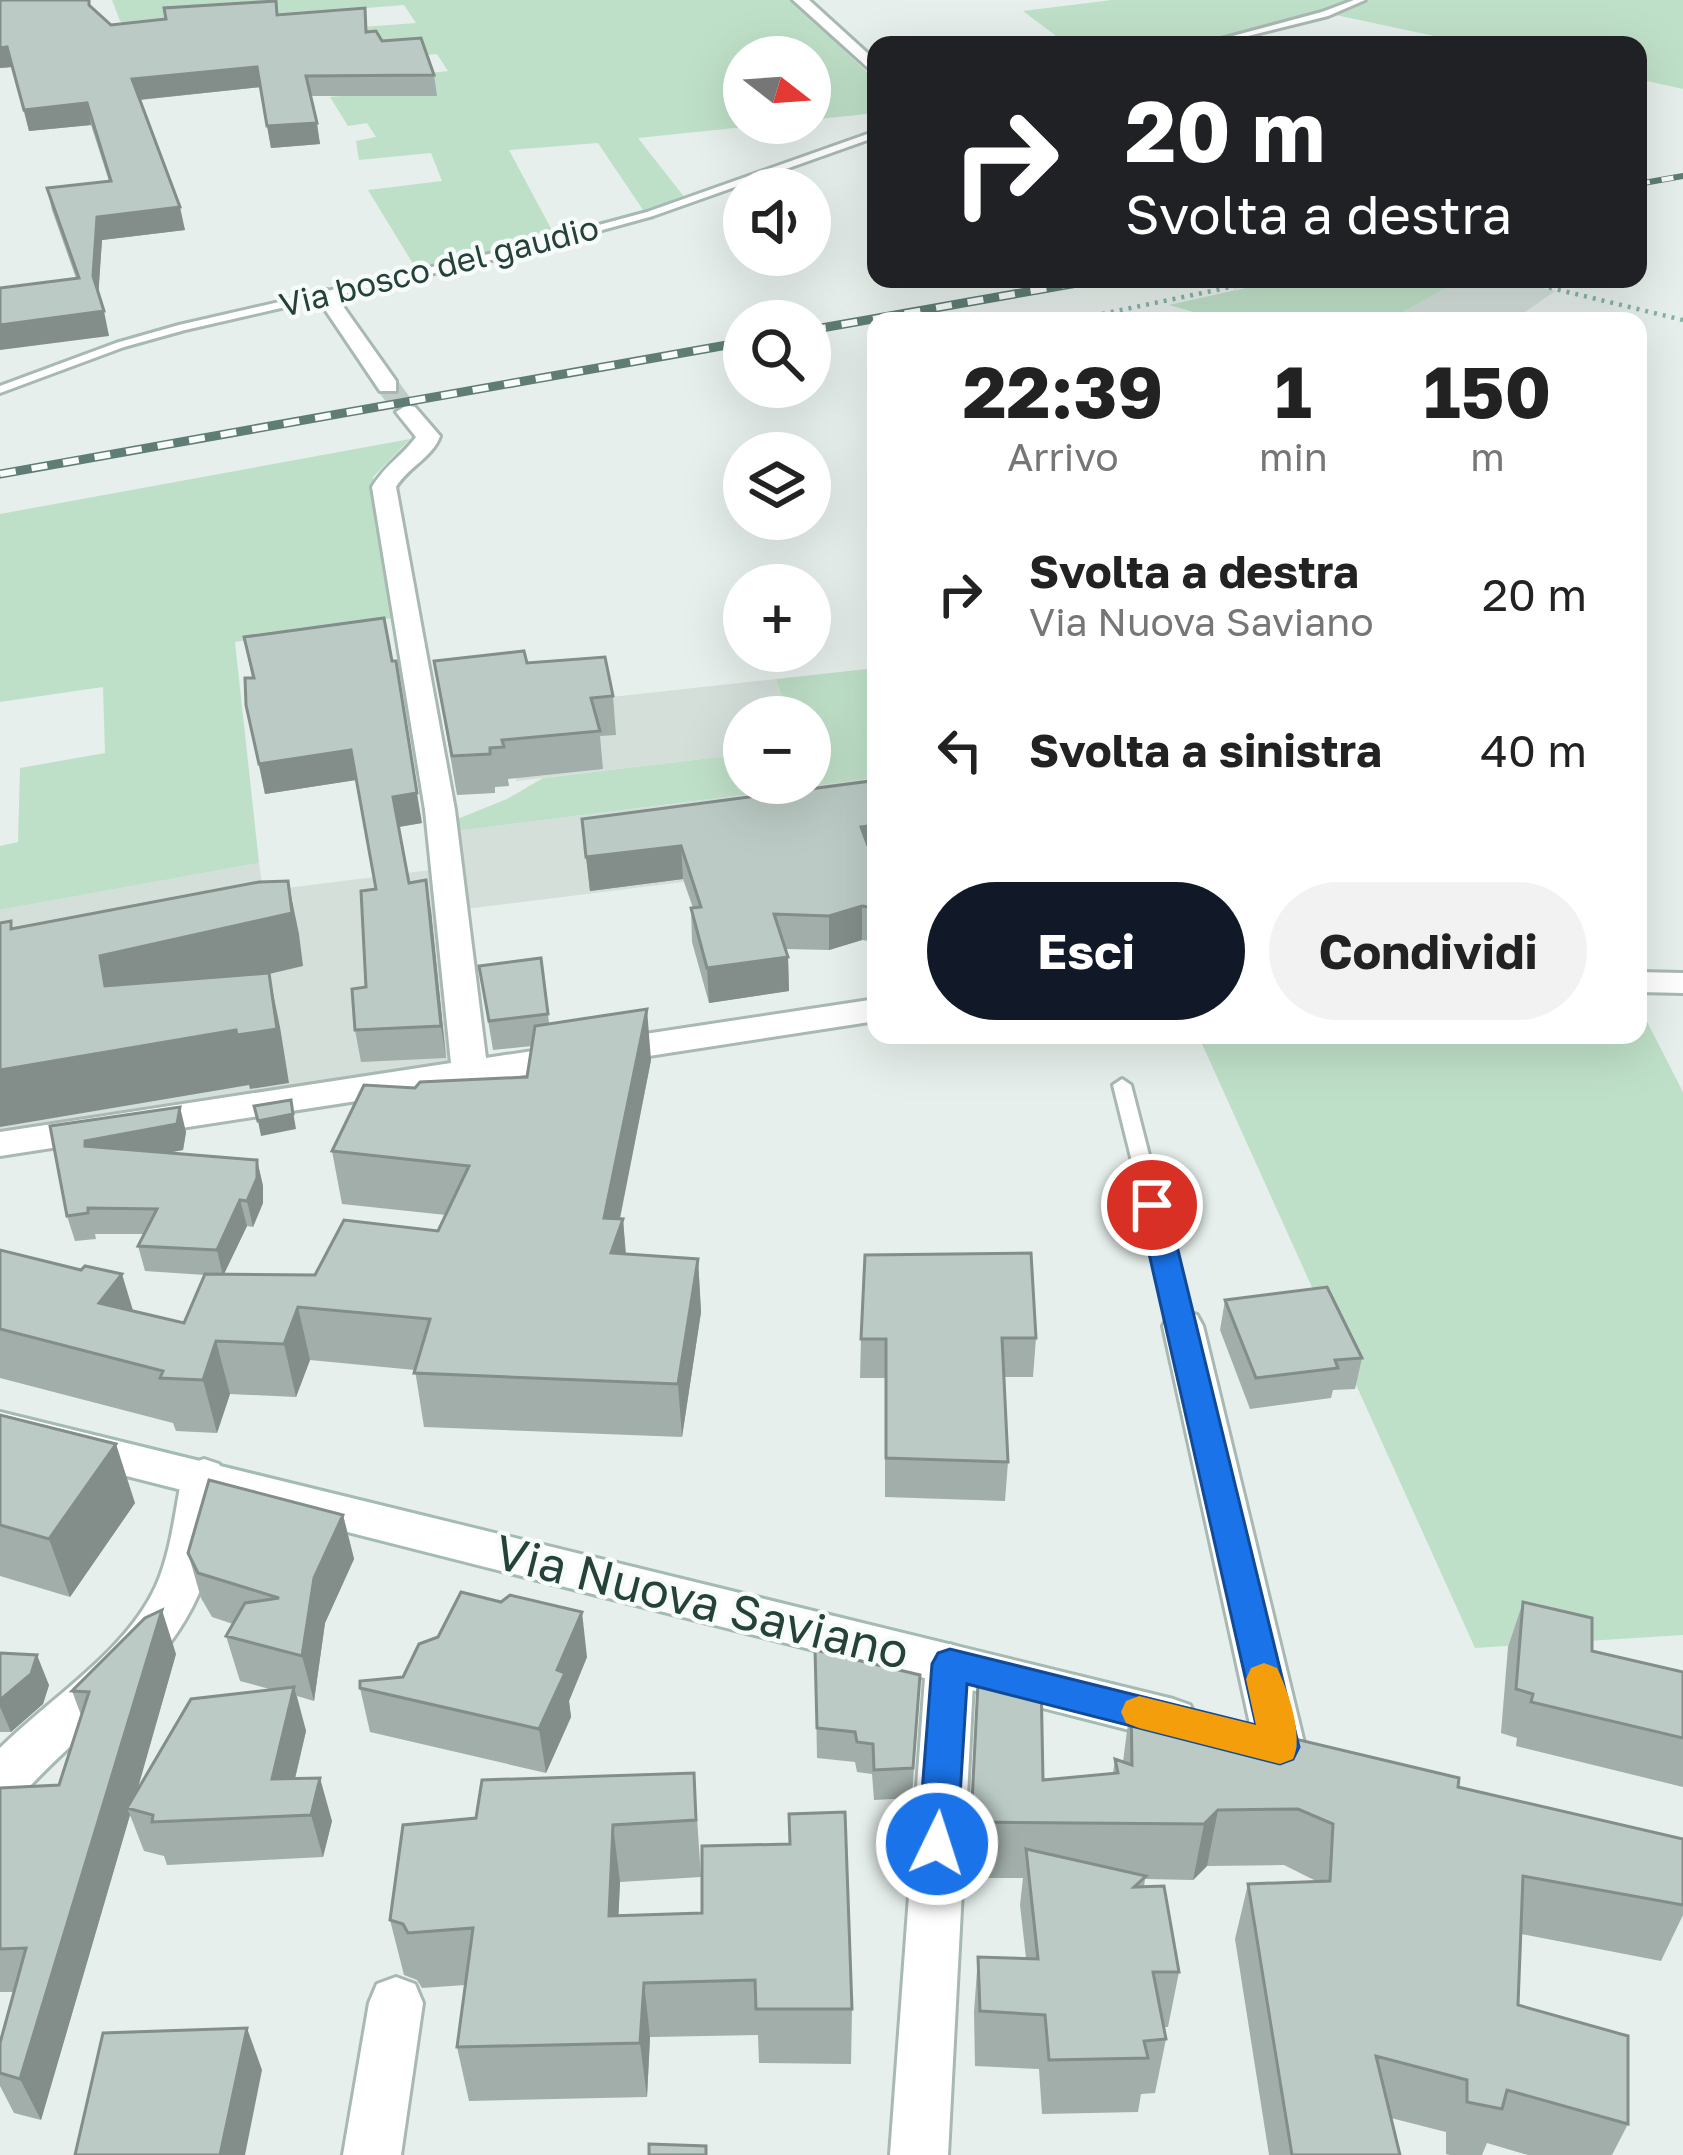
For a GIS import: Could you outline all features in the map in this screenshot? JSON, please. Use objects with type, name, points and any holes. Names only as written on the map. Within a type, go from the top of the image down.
[{"type":"street","points":[[800,0],[867,62]]},
{"type":"street","points":[[326,296],[388,386]]},
{"type":"street","points":[[407,412],[428,436],[425,445],[398,464],[384,488],[440,810],[470,1072]]},
{"type":"street","points":[[1647,982],[1683,983]]},
{"type":"street","points":[[0,1144],[867,1011]]},
{"type":"street","name":"Via Nuova Saviano","points":[[0,1428],[1264,1743],[1183,1325]]},
{"type":"street","points":[[0,1783],[31,1746],[145,1641],[170,1607],[204,1476]]},
{"type":"street","points":[[919,2155],[950,1664]]},
{"type":"street","points":[[372,2155],[396,2003]]},
{"type":"lane","points":[[1238,36],[1360,0]]},
{"type":"lane","name":"Via bosco del gaudio","points":[[0,391],[120,344],[650,214],[867,137]]},
{"type":"lane","points":[[1122,1085],[1183,1325]]},
{"type":"path","points":[[1112,312],[1226,288]]},
{"type":"path","points":[[1551,288],[1683,320]]},
{"type":"shaded area","points":[[1446,288],[1555,291],[1525,312],[1403,312]]},
{"type":"shaded area","points":[[776,679],[782,696],[723,696],[723,756],[516,781],[517,747],[529,706]]},
{"type":"shaded area","points":[[867,779],[867,859],[457,910],[448,832],[723,797],[723,804],[831,804],[831,784]]},
{"type":"shaded area","points":[[259,863],[263,891],[438,869],[461,1068],[0,1139],[0,910]]},
{"type":"green space","points":[[112,0],[792,0],[829,36],[723,36],[723,129],[638,138],[685,198],[643,210],[598,143],[509,150],[555,236],[427,269],[415,267],[368,190],[442,181],[431,153],[359,160],[356,141],[376,137],[367,123],[348,126],[330,97],[370,93],[364,80],[448,71],[437,54],[388,59],[349,28],[416,23],[404,5],[129,27],[120,21]]},
{"type":"green space","points":[[1112,0],[1683,0],[1683,89],[1647,81],[1647,36],[1434,36],[1322,12],[1227,36],[1056,36],[1023,11]]},
{"type":"green space","points":[[831,38],[867,72],[867,114],[831,118]]},
{"type":"green space","points":[[1246,288],[1446,288],[1403,312],[1194,312],[1169,305]]},
{"type":"green space","points":[[410,439],[373,477],[400,617],[235,642],[259,863],[0,910],[0,846],[18,842],[20,768],[105,753],[103,687],[0,702],[0,514]]},
{"type":"green space","points":[[867,669],[867,779],[831,784],[831,696],[782,696],[776,679]]},
{"type":"green space","points":[[723,757],[723,797],[448,832],[450,822],[543,778]]},
{"type":"green space","points":[[1647,1022],[1683,1092],[1683,1635],[1475,1648],[1202,1044],[1647,1044]]},
{"type":"building","points":[[0,0],[89,0],[111,25],[166,19],[164,8],[276,1],[277,15],[365,8],[366,32],[376,31],[382,41],[421,38],[434,75],[306,76],[317,123],[267,126],[257,67],[132,79],[180,207],[97,217],[93,276],[104,311],[0,325],[0,288],[79,278],[47,188],[111,181],[87,103],[24,110],[7,47],[0,48]]},
{"type":"building","points":[[384,618],[392,661],[396,661],[417,793],[393,797],[409,883],[426,880],[441,1026],[355,1030],[352,989],[366,987],[361,891],[376,889],[351,750],[259,764],[246,705],[245,678],[254,678],[244,637]]},
{"type":"building","points":[[524,651],[527,663],[605,657],[613,696],[591,698],[600,731],[502,740],[504,747],[490,748],[490,754],[452,756],[434,661]]},
{"type":"building","points":[[867,782],[867,826],[861,827],[867,843],[867,907],[829,916],[774,914],[788,957],[707,968],[691,908],[701,907],[681,846],[586,857],[582,819],[723,800],[831,804],[831,786]]},
{"type":"building","points":[[288,881],[292,913],[100,956],[105,986],[269,973],[277,1029],[237,1035],[236,1030],[0,1070],[0,923],[11,921],[11,929],[259,882]]},
{"type":"building","points":[[541,958],[548,1014],[489,1021],[479,966]]},
{"type":"building","points":[[647,1009],[604,1218],[623,1219],[611,1253],[698,1259],[678,1384],[414,1373],[430,1319],[298,1307],[284,1344],[216,1341],[203,1380],[160,1378],[163,1371],[0,1329],[0,1250],[81,1270],[85,1266],[122,1274],[99,1303],[184,1323],[205,1274],[315,1275],[344,1220],[438,1231],[469,1166],[332,1151],[364,1085],[415,1088],[420,1082],[527,1077],[535,1026]]},
{"type":"building","points":[[291,1100],[293,1114],[258,1121],[254,1106]]},
{"type":"building","points":[[180,1107],[177,1124],[85,1141],[85,1146],[257,1160],[257,1178],[247,1201],[240,1200],[217,1250],[138,1246],[157,1209],[88,1208],[88,1213],[67,1216],[50,1126]]},
{"type":"building","points":[[1031,1253],[1036,1338],[1002,1338],[1008,1462],[886,1458],[886,1339],[861,1339],[865,1255]]},
{"type":"building","points":[[1327,1287],[1362,1358],[1335,1360],[1338,1368],[1256,1378],[1225,1300]]},
{"type":"building","points":[[0,1415],[116,1444],[49,1539],[0,1525]]},
{"type":"building","points":[[209,1480],[343,1515],[314,1578],[302,1656],[226,1636],[245,1603],[279,1598],[198,1573],[188,1553]]},
{"type":"building","points":[[461,1592],[501,1602],[510,1595],[582,1612],[557,1670],[565,1673],[539,1729],[360,1688],[360,1681],[403,1677],[419,1644],[438,1637]]},
{"type":"building","points":[[1523,1602],[1592,1618],[1592,1651],[1683,1672],[1683,1738],[1531,1702],[1533,1694],[1516,1689]]},
{"type":"building","points":[[162,1610],[20,2079],[0,2073],[0,2043],[26,1948],[0,1949],[0,1788],[59,1785],[89,1692],[72,1691],[145,1618]]},
{"type":"building","points":[[815,1650],[920,1675],[913,1768],[874,1770],[873,1744],[857,1742],[855,1732],[817,1728]]},
{"type":"building","points":[[0,1653],[37,1655],[31,1674],[0,1700]]},
{"type":"building","points":[[979,1663],[1041,1677],[1043,1780],[1118,1773],[1115,1759],[1132,1765],[1131,1700],[1459,1778],[1458,1787],[1683,1839],[1683,1905],[1523,1876],[1518,2005],[1628,2036],[1628,2124],[1507,2090],[1502,2109],[1467,2102],[1467,2080],[1376,2056],[1400,2155],[1292,2155],[1248,1884],[1330,1881],[1333,1824],[1298,1809],[1218,1810],[1204,1824],[971,1822]]},
{"type":"building","points":[[294,1687],[272,1779],[320,1778],[311,1815],[152,1822],[153,1815],[127,1808],[191,1699]]},
{"type":"building","points":[[694,1773],[696,1820],[613,1825],[609,1916],[702,1913],[702,1846],[790,1844],[789,1814],[845,1812],[852,2009],[756,2009],[755,1980],[644,1983],[640,2043],[457,2047],[473,1928],[408,1933],[403,1924],[390,1920],[403,1825],[476,1818],[482,1780]]},
{"type":"building","points":[[1026,1849],[1146,1876],[1134,1887],[1164,1886],[1179,1972],[1153,1972],[1166,2039],[1144,2041],[1148,2058],[1049,2060],[1045,2015],[980,2011],[978,1957],[1038,1959]]},
{"type":"building","points":[[247,2028],[220,2155],[75,2155],[103,2033]]},
{"type":"building","points":[[649,2144],[706,2146],[706,2155],[649,2155]]},
{"type":"tunnel","points":[[388,386],[407,412]]},
{"type":"railway","points":[[1647,182],[1683,176]]},
{"type":"railway","points":[[912,312],[1049,288]]},
{"type":"railway","points":[[831,326],[867,320]]},
{"type":"railway","points":[[0,474],[723,346]]},
{"type":"slow traffic","points":[[1139,1712],[1280,1747],[1264,1679]]},
{"type":"route","points":[[937,1844],[950,1664],[1280,1747],[1152,1205]]}]
